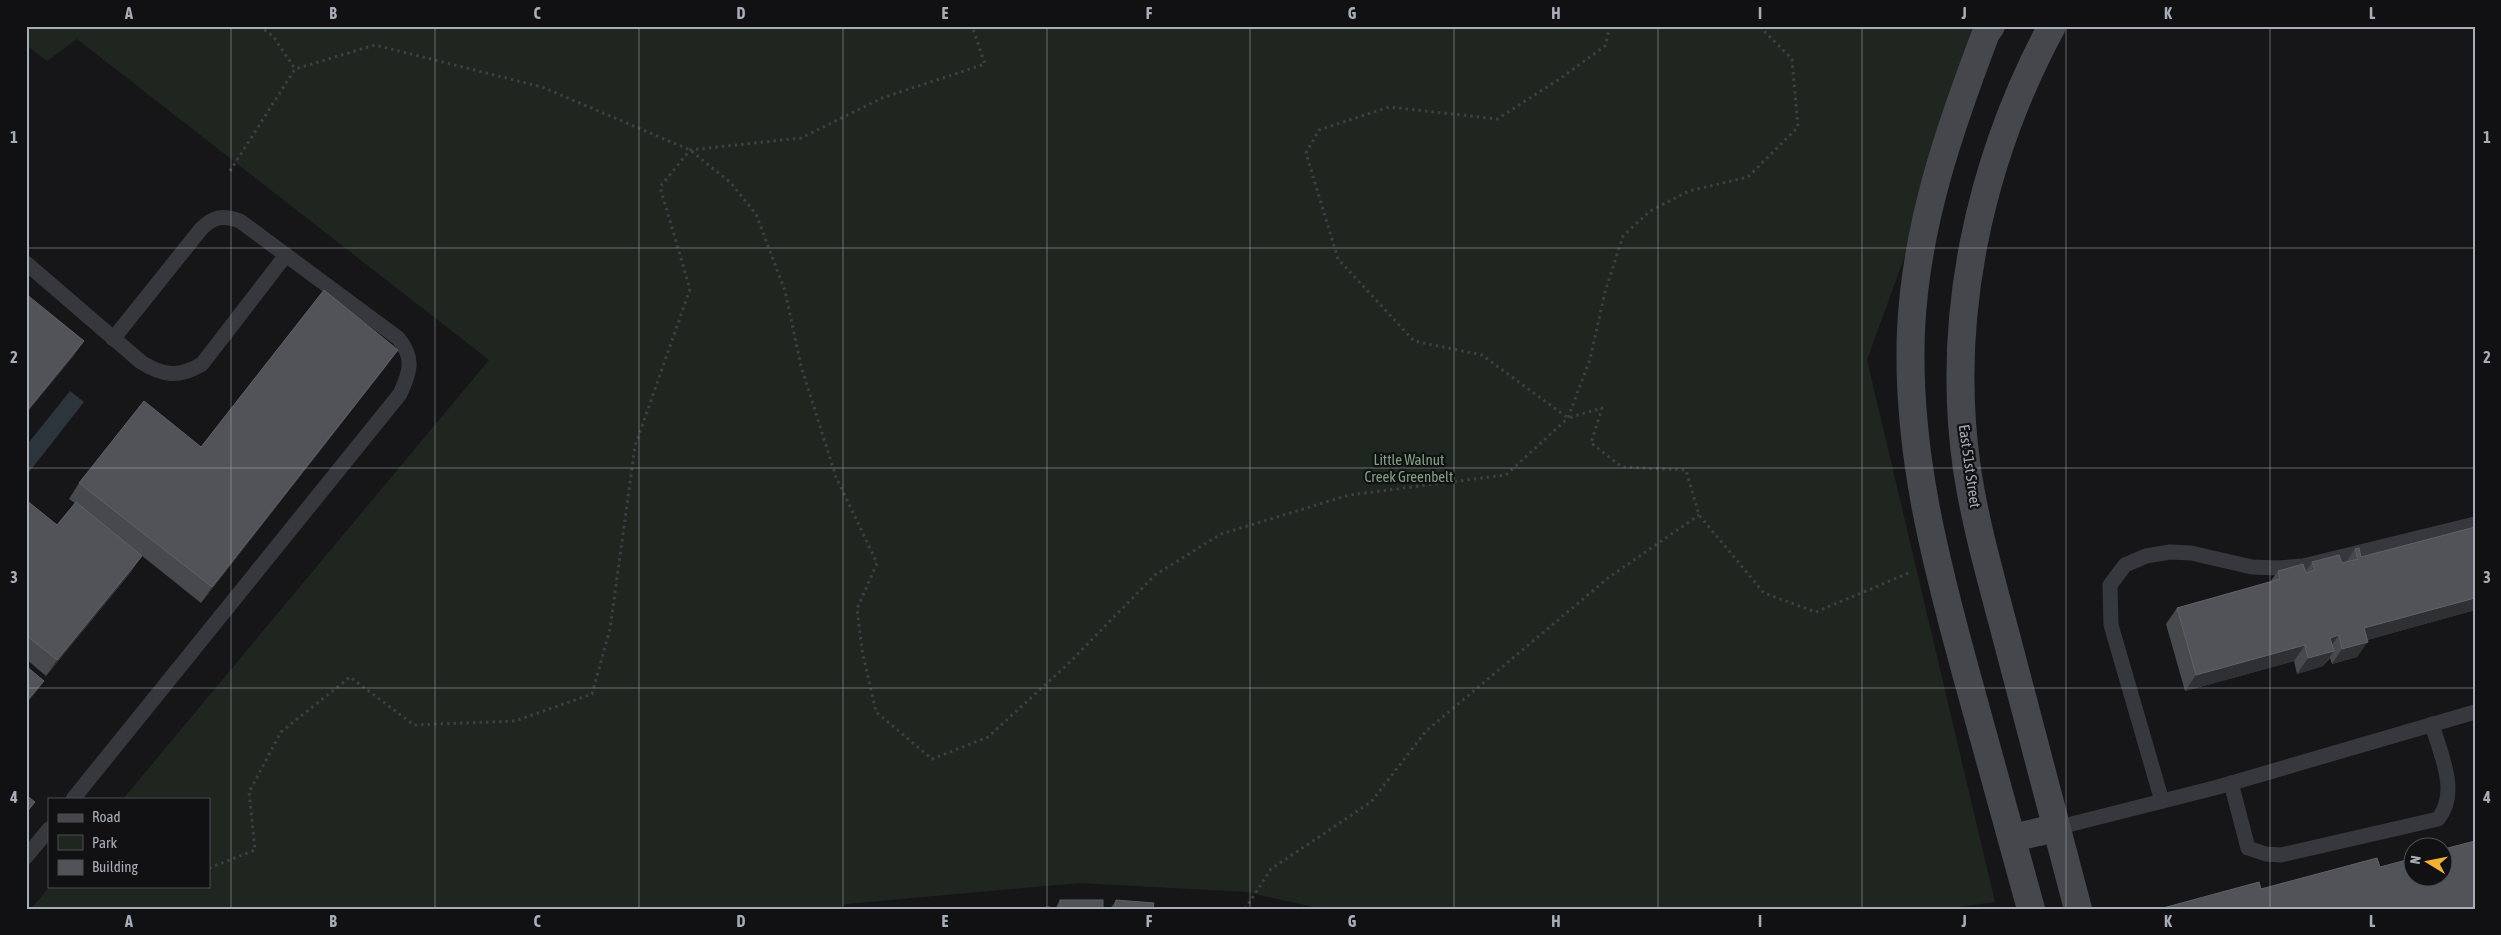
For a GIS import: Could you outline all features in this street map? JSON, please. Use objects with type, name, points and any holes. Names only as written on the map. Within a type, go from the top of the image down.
[{"type":"street","points":[[1990,26],[1959,105],[1936,173],[1920,254],[1911,329],[1911,398],[1918,471],[1936,561],[2031,909]]},
{"type":"street","name":"East 51st Street","points":[[2052,26],[2034,60],[2010,116],[1986,185],[1971,258],[1962,332],[1962,398],[1967,468],[1984,550],[2078,909]]},
{"type":"street","points":[[2012,838],[2056,828]]},
{"type":"lane","points":[[74,798],[400,394],[408,377],[410,361],[406,348],[398,338],[240,221],[223,216],[210,220],[113,339]]},
{"type":"lane","points":[[26,263],[113,339],[156,372],[188,373],[202,364],[286,255]]},
{"type":"lane","points":[[2162,801],[2111,625],[2110,585],[2125,565],[2146,556],[2170,552],[2191,553],[2252,567],[2278,568],[2303,566],[2475,524]]},
{"type":"lane","points":[[2056,828],[2231,783],[2475,712]]},
{"type":"lane","points":[[2231,783],[2248,848],[2266,854],[2282,855],[2438,819],[2446,809],[2450,789],[2432,724]]},
{"type":"lane","points":[[26,857],[48,830]]},
{"type":"path","points":[[259,26],[273,36],[295,69]]},
{"type":"path","points":[[210,868],[255,850],[249,792],[281,732],[350,677],[414,725],[515,721],[592,694],[610,629],[636,446],[690,289],[660,187],[690,150],[801,138],[882,98],[985,64],[972,26]]},
{"type":"path","points":[[1568,418],[1482,355],[1414,341],[1338,259],[1306,153],[1319,130],[1389,107],[1497,119],[1561,78],[1605,46],[1610,26]]},
{"type":"path","points":[[230,171],[295,69],[375,45],[542,87],[690,150],[730,182],[756,214],[785,291],[801,366],[836,477],[877,563],[857,609],[862,650],[876,712],[932,759],[988,737],[1068,664],[1155,575],[1221,534],[1349,495],[1506,476],[1568,418],[1590,359],[1605,292],[1623,236],[1650,211],[1689,191],[1748,177],[1798,127],[1792,59],[1759,26]]},
{"type":"path","points":[[1568,418],[1602,408],[1591,443],[1622,467],[1686,470],[1699,515],[1764,593],[1816,612],[1936,561]]},
{"type":"path","points":[[1245,909],[1271,869],[1371,802],[1426,731],[1608,578],[1699,515]]},
{"type":"green space","name":"Little Walnut Creek Greenbelt","points":[[26,26],[1990,26],[1867,360],[1995,902],[1946,909],[1322,909],[1246,892],[1079,883],[846,904],[837,909],[31,909],[48,888],[210,888],[210,798],[124,798],[489,360],[77,39],[47,61],[26,45]]},
{"type":"shaded area","points":[[70,391],[84,402],[26,476],[26,446]]},
{"type":"building","points":[[324,290],[398,350],[212,587],[79,483],[144,401],[201,447]]},
{"type":"building","points":[[26,294],[84,341],[26,412]]},
{"type":"building","points":[[26,500],[57,525],[76,502],[142,556],[57,660],[26,635]]},
{"type":"building","points":[[2475,527],[2475,598],[2364,628],[2368,642],[2342,649],[2339,635],[2330,638],[2334,651],[2308,658],[2305,645],[2196,675],[2177,608],[2280,579],[2278,571],[2303,564],[2306,573],[2315,570],[2312,562],[2339,555],[2342,563],[2358,559],[2355,549],[2359,548],[2361,557]]},
{"type":"building","points":[[26,666],[44,681],[26,702]]},
{"type":"building","points":[[26,795],[35,802],[26,813]]},
{"type":"building","points":[[2475,841],[2475,909],[2163,908],[2259,882],[2261,889],[2377,858],[2380,867],[2404,861],[2404,888],[2454,888],[2454,846]]},
{"type":"building","points":[[1060,900],[1103,900],[1103,909],[1060,909]]},
{"type":"building","points":[[1116,900],[1154,903],[1153,909],[1115,909]]},
{"type":"building","points":[[1050,907],[1050,909],[1023,909]]}]
